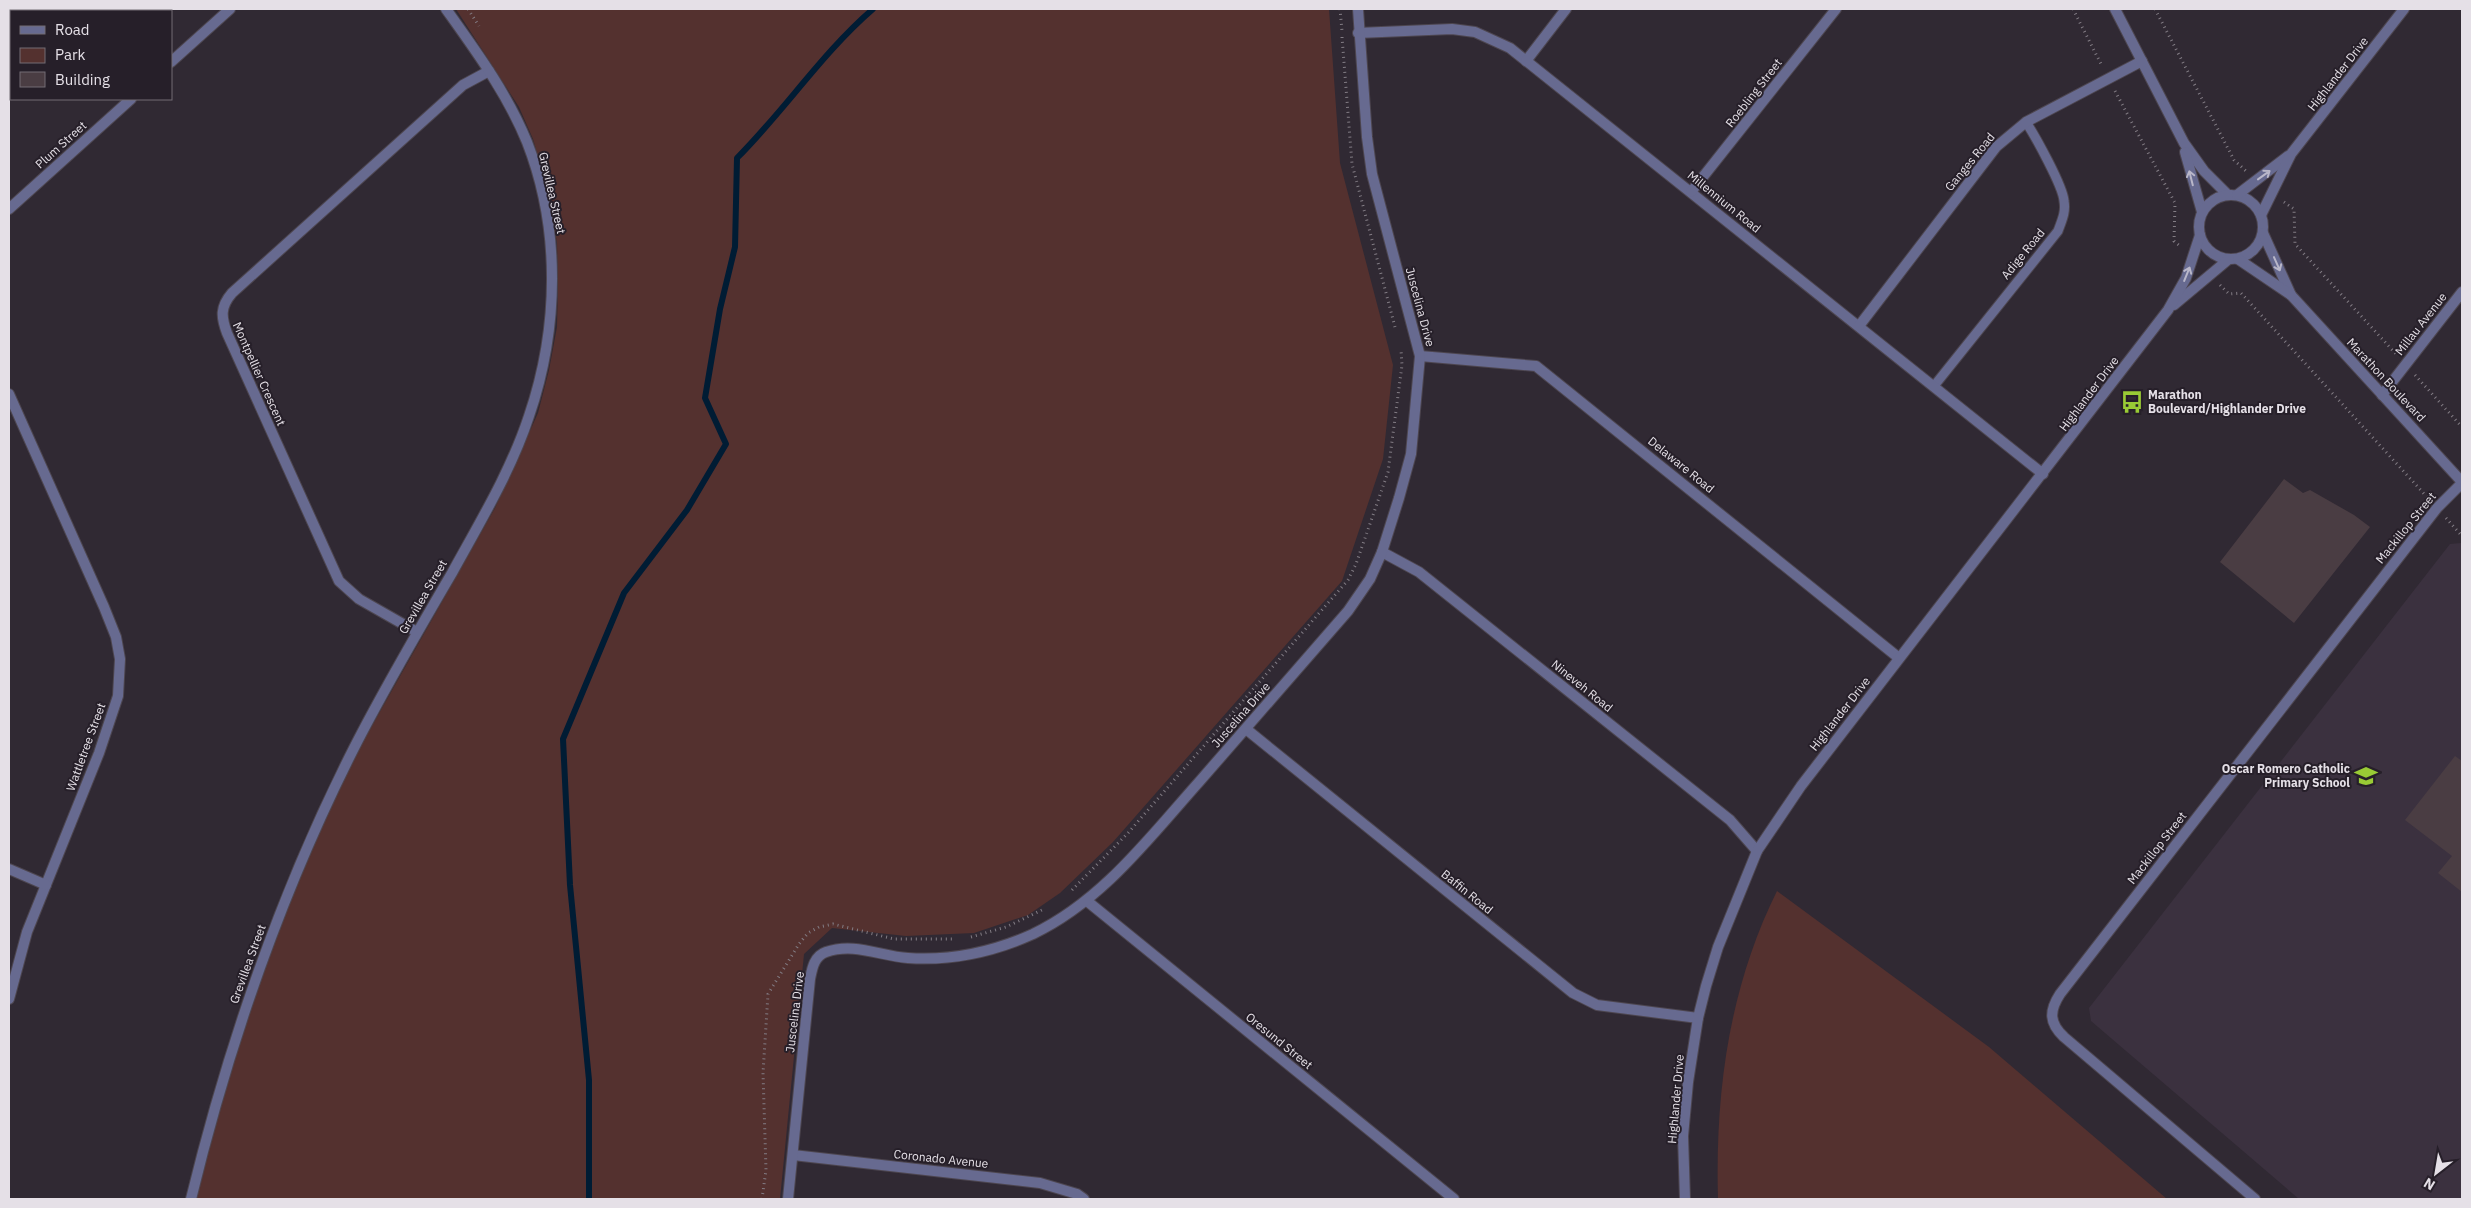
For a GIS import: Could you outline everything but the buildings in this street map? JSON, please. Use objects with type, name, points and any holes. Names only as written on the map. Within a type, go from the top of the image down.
[{"type":"street","points":[[172,61],[230,9]]},
{"type":"street","name":"Grevillea Street","points":[[191,1199],[221,1083],[247,1001],[277,920],[315,829],[353,749],[482,519],[512,458],[529,417],[549,334],[552,282],[550,244],[539,182],[526,142],[512,110],[489,71],[446,9]]},
{"type":"street","name":"Juscelina Drive","points":[[788,1199],[810,979],[818,956],[825,952],[846,947],[906,958],[939,959],[970,955],[1013,943],[1073,912],[1087,902],[1148,840],[1348,610],[1370,579],[1382,552],[1411,454],[1420,356],[1372,174],[1358,33],[1358,9]]},
{"type":"street","points":[[1526,61],[1566,9]]},
{"type":"street","name":"Roebling Street","points":[[1691,192],[1836,9]]},
{"type":"street","points":[[2115,9],[2184,143],[2204,171],[2232,195],[2255,206],[2261,215],[2263,233],[2254,250],[2234,259],[2211,252],[2200,235],[2199,228],[2202,212],[2184,143]]},
{"type":"street","name":"Highlander Drive","points":[[2261,215],[2291,154],[2404,9]]},
{"type":"street","name":"Millennium Road","points":[[1358,33],[1452,29],[1475,32],[1502,43],[2043,474]]},
{"type":"street","name":"Ganges Road","points":[[1859,326],[1996,147],[2026,122],[2142,61]]},
{"type":"street","name":"Montpellier Crescent","points":[[417,632],[359,599],[339,581],[226,334],[222,320],[222,310],[224,302],[232,293],[463,85],[489,71]]},
{"type":"street","name":"Plum Street","points":[[9,209],[130,100]]},
{"type":"street","name":"Highlander Drive","points":[[2232,195],[2255,181],[2291,154]]},
{"type":"street","points":[[2202,212],[2213,200],[2232,195]]},
{"type":"street","name":"Marathon Boulevard","points":[[2263,233],[2290,295]]},
{"type":"street","name":"Highlander Drive","points":[[1685,1199],[1683,1136],[1698,1018],[1718,947],[1757,851],[1801,786],[2168,310],[2186,278],[2200,235]]},
{"type":"street","name":"Highlander Drive","points":[[2168,310],[2234,259]]},
{"type":"street","name":"Marathon Boulevard","points":[[2234,259],[2290,295],[2462,483]]},
{"type":"street","name":"Millau Avenue","points":[[2382,395],[2462,292]]},
{"type":"street","name":"Delaware Road","points":[[1420,356],[1536,366],[1899,658]]},
{"type":"street","name":"Wattletree Street","points":[[9,394],[104,607],[116,638],[120,659],[118,696],[112,718],[27,932],[9,999]]},
{"type":"street","name":"Mackillop Street","points":[[2255,1199],[2064,1037],[2052,1022],[2052,1010],[2060,994],[2323,653],[2436,508],[2462,483]]},
{"type":"street","name":"Nineveh Road","points":[[1382,552],[1419,572],[1668,770],[1730,820],[1757,851]]},
{"type":"street","name":"Baffin Road","points":[[1246,729],[1573,993],[1597,1006],[1698,1018]]},
{"type":"street","points":[[9,869],[46,885]]},
{"type":"street","name":"Oresund Street","points":[[1087,902],[1454,1199]]},
{"type":"street","name":"Coronado Avenue","points":[[793,1154],[1040,1183],[1077,1194],[1084,1199]]},
{"type":"lane","name":"Adige Road","points":[[1934,386],[2058,231],[2065,215],[2064,198],[2037,140],[2026,122]]},
{"type":"path","points":[[1340,9],[1352,164],[1396,332]]},
{"type":"path","points":[[2156,9],[2234,160],[2255,181]]},
{"type":"path","points":[[2272,193],[2294,210],[2295,244],[2462,427]]},
{"type":"path","points":[[1070,891],[1128,832],[1348,580],[1356,564],[1388,472],[1392,454],[1402,365],[1398,340]]},
{"type":"path","points":[[762,1199],[766,1170],[763,1073],[768,994],[808,933],[819,927],[833,924],[894,939],[925,941],[962,939],[1006,927],[1049,906]]},
{"type":"shaded area","name":"Oscar Romero Catholic Primary School","points":[[2461,543],[2462,1199],[2299,1199],[2091,1021],[2089,1008],[2450,544]]},
{"type":"green space","points":[[456,9],[1329,9],[1340,163],[1393,365],[1383,459],[1342,581],[1113,842],[1060,893],[1028,915],[974,933],[906,936],[832,928],[804,954],[780,1199],[192,1199],[263,964],[334,793],[495,508],[538,413],[549,370],[557,327],[558,285],[557,243],[548,192],[533,139],[519,107]]},
{"type":"green space","points":[[1777,891],[1989,1047],[2167,1199],[1718,1199],[1719,1119],[1728,1041],[1747,965]]},
{"type":"waterway","points":[[589,1199],[589,1080],[570,885],[563,739],[624,593],[687,510],[726,444],[705,398],[720,309],[735,247],[737,158],[755,140],[837,44],[873,9]]},
{"type":"place","name":"Marathon Boulevard/Highlander Drive","points":[[2132,402]]},
{"type":"place","name":"Oscar Romero Catholic Primary School","points":[[2366,776]]}]
